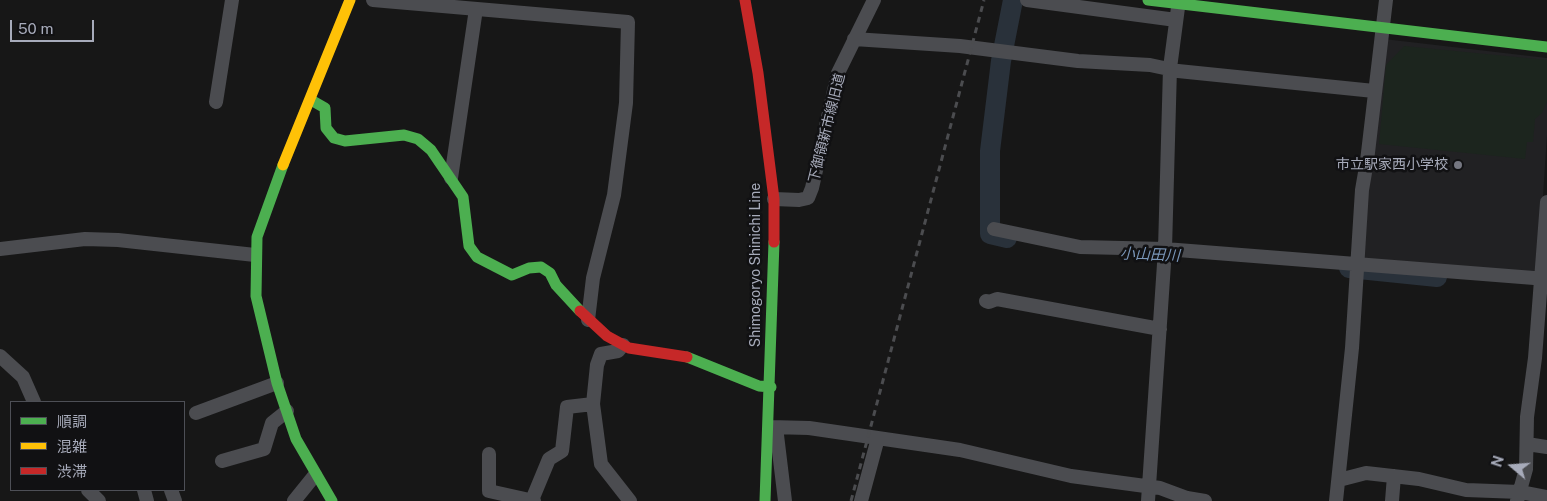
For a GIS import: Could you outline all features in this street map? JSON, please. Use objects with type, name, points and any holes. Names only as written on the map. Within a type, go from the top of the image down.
[{"type":"street","points":[[216,102],[232,0]]},
{"type":"street","points":[[332,501],[314,475],[296,439],[277,383],[256,296],[255,255],[257,237],[274,187],[311,100],[350,0]]},
{"type":"street","points":[[373,0],[628,22],[626,102],[615,186],[593,278],[588,320]]},
{"type":"street","name":"Shimogoryo Shinichi Line","points":[[746,0],[758,73],[774,199],[770,426],[766,501]]},
{"type":"street","name":"下御領新市線旧道","points":[[774,199],[799,200],[808,198],[812,188],[838,73],[874,0]]},
{"type":"street","points":[[1027,0],[1176,20]]},
{"type":"street","points":[[1148,0],[1179,2],[1547,47]]},
{"type":"street","points":[[1336,501],[1352,348],[1362,190],[1386,0]]},
{"type":"street","points":[[1148,501],[1165,249],[1170,68],[1179,2]]},
{"type":"street","points":[[451,178],[476,9]]},
{"type":"street","points":[[854,39],[1002,51],[1078,61],[1170,68],[1178,71],[1374,92]]},
{"type":"street","points":[[311,100],[325,108],[326,128],[334,138],[345,141],[404,135],[418,139],[431,150],[463,197],[469,246],[477,257],[512,275],[529,268],[541,267],[550,273],[556,285],[588,320],[607,336],[623,345],[640,351],[684,356],[759,386],[771,387]]},
{"type":"street","points":[[1518,497],[1526,469],[1528,444],[1527,417],[1542,321],[1547,202]]},
{"type":"street","points":[[994,229],[1080,247],[1165,249],[1544,279]]},
{"type":"street","points":[[0,249],[85,239],[118,240],[255,255]]},
{"type":"street","points":[[986,301],[989,302],[996,299],[1160,329]]},
{"type":"street","points":[[623,345],[618,351],[601,354],[597,365],[592,404],[601,464],[630,501]]},
{"type":"street","points":[[0,356],[23,377],[34,401]]},
{"type":"street","points":[[196,413],[277,383]]},
{"type":"street","points":[[489,454],[489,491],[533,501],[549,459],[562,451],[567,407],[592,404]]},
{"type":"street","points":[[222,461],[264,449],[272,423],[287,412]]},
{"type":"street","points":[[770,426],[809,428],[960,450],[1071,476],[1149,486],[1205,501]]},
{"type":"street","points":[[770,426],[777,435],[785,501]]},
{"type":"street","points":[[862,501],[878,438]]},
{"type":"street","points":[[1528,444],[1547,447]]},
{"type":"street","points":[[1339,480],[1366,473],[1419,479],[1466,490],[1518,497],[1547,497]]},
{"type":"street","points":[[294,501],[314,475]]},
{"type":"street","points":[[1392,501],[1394,476]]},
{"type":"street","points":[[89,491],[99,501]]},
{"type":"shaded area","name":"市立駅家西小学校","points":[[1384,39],[1547,58],[1547,135],[1538,271],[1534,275],[1363,259],[1368,188]]},
{"type":"shaded area","points":[[1404,46],[1547,60],[1547,102],[1542,113],[1535,119],[1533,142],[1527,142],[1525,159],[1379,144],[1386,65]]},
{"type":"waterway","name":"小山田川","points":[[1007,238],[990,234],[990,151],[1001,61],[1013,0]]},
{"type":"waterway","name":"小山田川","points":[[1349,268],[1437,277]]},
{"type":"railway","points":[[851,501],[984,0]]},
{"type":"traffic: fast","points":[[1148,0],[1547,47]]},
{"type":"traffic: fast","points":[[311,100],[325,108],[326,128],[334,138],[345,141],[404,135],[418,139],[431,150],[463,197],[469,246],[477,257],[512,275],[529,268],[541,267],[550,273],[556,285],[580,311]]},
{"type":"traffic: fast","points":[[283,165],[257,237],[256,296],[277,383],[296,439],[332,501]]},
{"type":"traffic: fast","points":[[765,501],[774,242]]},
{"type":"traffic: fast","points":[[687,357],[759,386],[771,387]]},
{"type":"traffic: slow","points":[[283,165],[350,0]]},
{"type":"traffic: jam","points":[[745,0],[758,73],[774,199],[774,242]]},
{"type":"traffic: jam","points":[[580,311],[607,336],[629,348],[687,357]]},
{"type":"place","name":"市立駅家西小学校","points":[[1458,165]]}]
